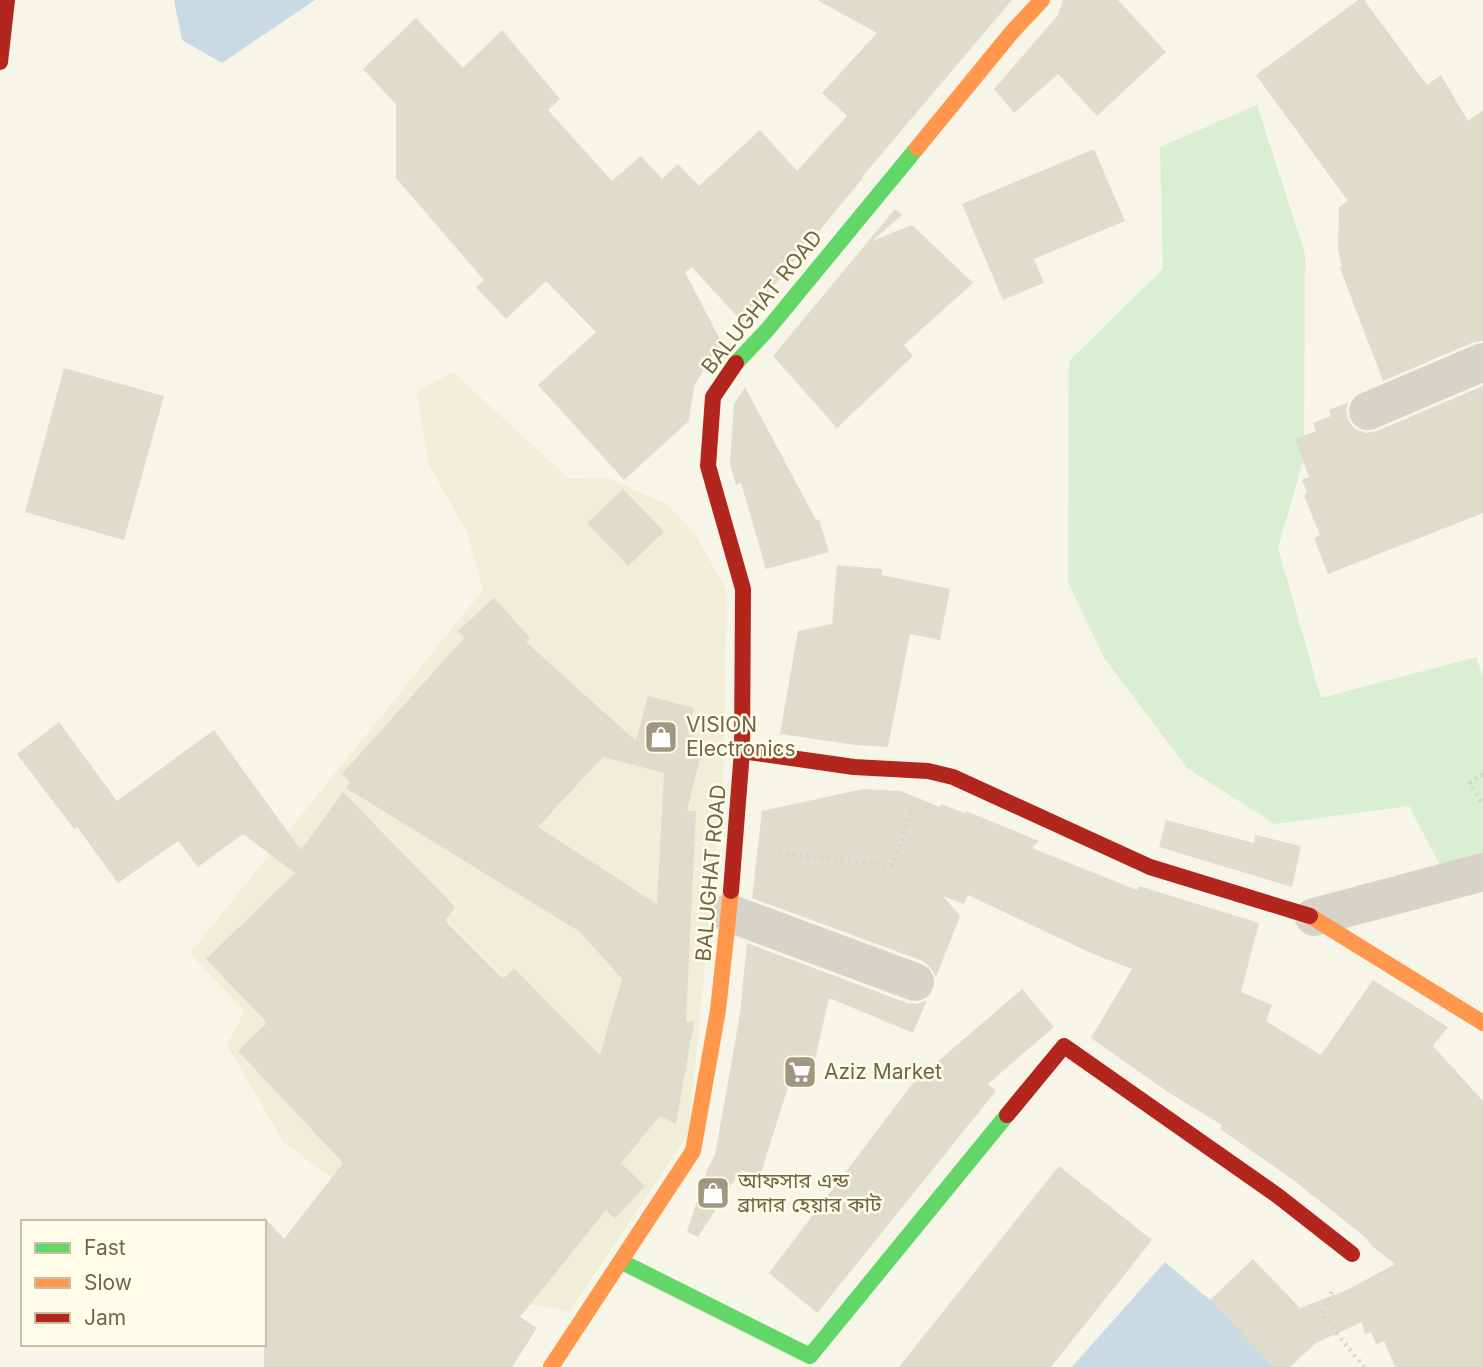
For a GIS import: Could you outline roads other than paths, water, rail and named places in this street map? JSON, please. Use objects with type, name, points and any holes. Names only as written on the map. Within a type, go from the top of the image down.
[{"type":"street","points":[[0,62],[7,0]]},
{"type":"street","name":"BALUGHAT ROAD","points":[[551,1367],[692,1151],[719,1010],[736,849],[742,751],[743,589],[708,466],[713,397],[731,368],[768,329],[1042,0]]},
{"type":"street","points":[[1368,411],[1483,362]]},
{"type":"street","points":[[742,751],[854,766],[928,771],[953,777],[1150,867],[1314,917],[1483,1023]]},
{"type":"street","points":[[1314,917],[1483,872]]},
{"type":"street","points":[[729,913],[915,982]]},
{"type":"street","points":[[622,1262],[810,1356],[1064,1046],[1278,1196],[1352,1254]]},
{"type":"water","points":[[174,0],[315,0],[222,63],[182,40]]},
{"type":"water","points":[[1165,1262],[1289,1367],[1072,1367]]},
{"type":"place","name":"VISION Electronics","points":[[661,737]]},
{"type":"place","name":"Aziz Market","points":[[800,1072]]},
{"type":"place","name":"আফসার এন্ড ব্রাদার হেয়ার কাট","points":[[713,1193]]}]
